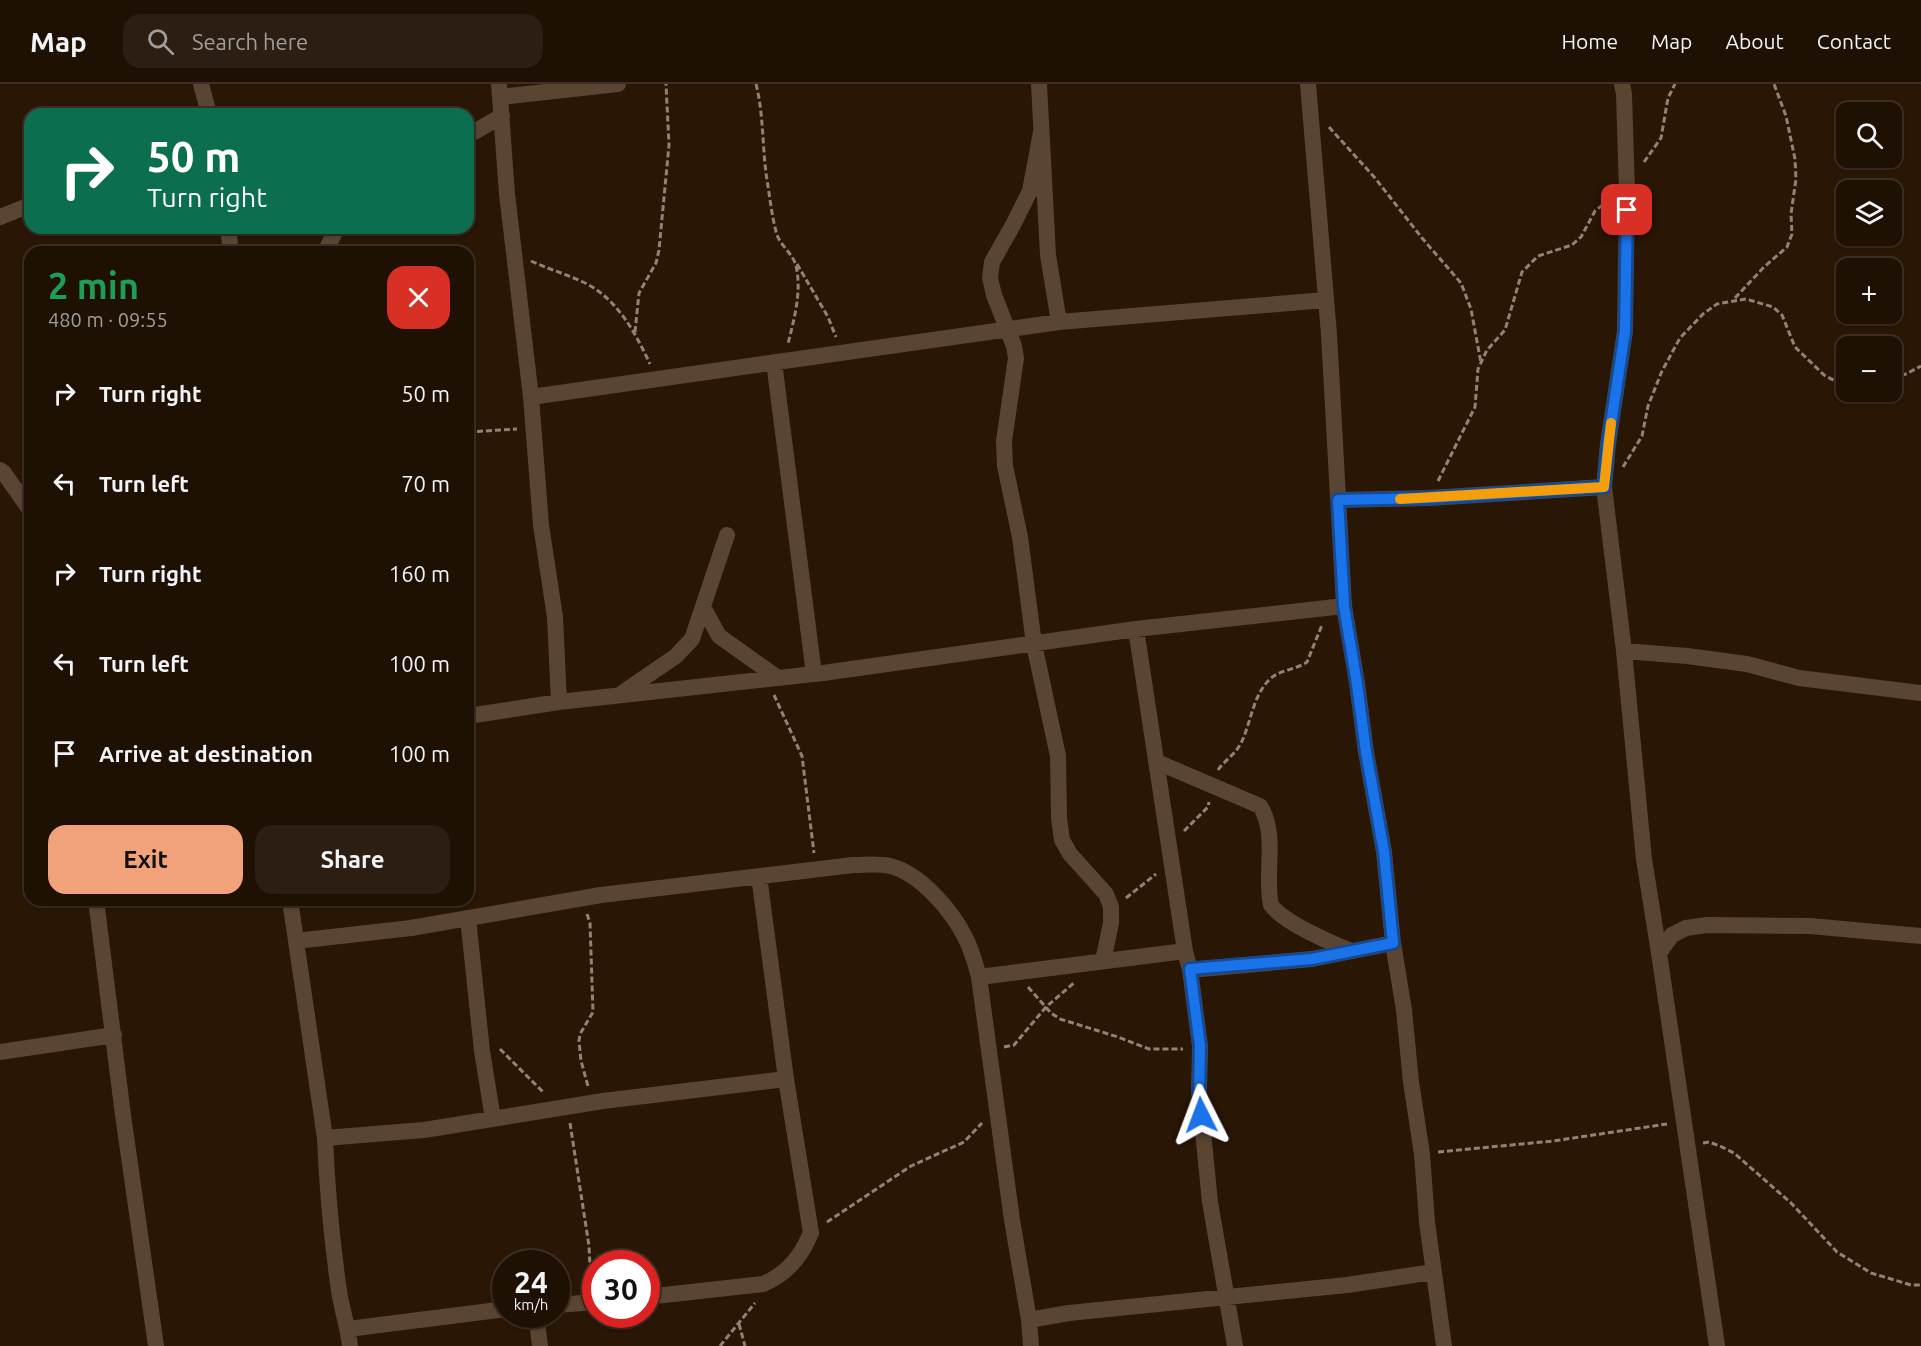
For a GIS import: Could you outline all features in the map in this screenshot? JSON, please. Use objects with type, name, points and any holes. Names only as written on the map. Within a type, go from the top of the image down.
[{"type":"street","points":[[201,84],[207,108]]},
{"type":"street","points":[[559,702],[555,617],[541,525],[531,397],[507,194],[499,91],[618,84]]},
{"type":"street","points":[[1039,84],[1048,255],[1059,322]]},
{"type":"street","points":[[1308,84],[1326,300],[1338,500],[1336,607],[1357,684],[1366,752],[1384,852],[1393,943],[1404,1010],[1411,1082],[1422,1154],[1427,1222],[1444,1346]]},
{"type":"street","points":[[1622,84],[1627,187],[1625,331],[1604,487],[1624,651],[1644,859],[1717,1346]]},
{"type":"street","points":[[474,132],[502,116]]},
{"type":"street","points":[[1041,132],[1030,191],[992,262],[990,278],[994,295],[1014,346],[1015,369],[1004,441],[1005,466],[1020,537],[1034,644],[1058,756],[1059,818],[1062,840],[1070,854],[1106,894],[1111,907],[1111,919],[1097,962]]},
{"type":"street","points":[[0,217],[24,207]]},
{"type":"street","points":[[531,397],[1059,322],[1326,300]]},
{"type":"street","points":[[779,362],[814,674]]},
{"type":"street","points":[[0,470],[24,501]]},
{"type":"street","points":[[1338,500],[1429,498],[1604,487]]},
{"type":"street","points":[[619,695],[676,656],[692,639],[727,535]]},
{"type":"street","points":[[703,607],[719,636],[772,679]]},
{"type":"street","points":[[474,715],[559,702],[814,674],[1136,629],[1336,607]]},
{"type":"street","points":[[1136,629],[1185,951],[1190,969],[1200,1046],[1199,1092],[1210,1202],[1235,1346]]},
{"type":"street","points":[[1624,651],[1747,664],[1799,678],[1921,693]]},
{"type":"street","points":[[1157,762],[1253,802],[1263,812],[1268,831],[1270,899],[1275,910],[1330,943],[1351,951]]},
{"type":"street","points":[[296,941],[411,928],[577,899],[816,869],[875,865],[890,866],[909,874],[949,912],[965,936],[979,976],[1012,1220],[1029,1320],[1030,1346]]},
{"type":"street","points":[[660,1295],[765,1283],[790,1267],[811,1233],[786,1079],[759,876]]},
{"type":"street","points":[[97,906],[137,1221],[156,1346]]},
{"type":"street","points":[[291,906],[325,1138],[326,1171],[339,1294],[349,1337],[492,1311]]},
{"type":"street","points":[[468,918],[493,1119]]},
{"type":"street","points":[[1659,952],[1672,935],[1686,928],[1707,925],[1810,926],[1921,936]]},
{"type":"street","points":[[1190,969],[1312,959],[1393,943]]},
{"type":"street","points":[[979,976],[1185,951]]},
{"type":"street","points":[[0,1052],[114,1035]]},
{"type":"street","points":[[325,1138],[424,1130],[568,1107],[786,1079]]},
{"type":"street","points":[[1029,1320],[1069,1312],[1347,1285],[1433,1272]]},
{"type":"street","points":[[538,1328],[540,1346]]},
{"type":"path","points":[[635,332],[639,293],[656,263],[659,250],[669,145],[666,84]]},
{"type":"path","points":[[756,84],[764,132],[766,177],[778,237],[795,260],[828,317],[841,353]]},
{"type":"path","points":[[1429,498],[1475,407],[1477,376],[1481,363],[1487,350],[1505,330],[1522,272],[1538,256],[1572,245],[1581,237],[1595,211],[1627,187],[1661,138],[1668,98],[1675,84]]},
{"type":"path","points":[[1734,299],[1764,267],[1787,247],[1792,234],[1795,159],[1786,116],[1774,84]]},
{"type":"path","points":[[1311,109],[1369,171],[1461,283],[1471,309],[1481,363]]},
{"type":"path","points":[[515,253],[598,290],[635,332],[657,379]]},
{"type":"path","points":[[779,362],[796,304],[798,283],[795,260]]},
{"type":"path","points":[[1604,487],[1626,464],[1642,436],[1648,406],[1662,370],[1680,339],[1702,314],[1717,304],[1734,299],[1746,299],[1773,307],[1782,315],[1795,347],[1824,375],[1836,381]]},
{"type":"path","points":[[1902,375],[1921,366]]},
{"type":"path","points":[[474,432],[533,428]]},
{"type":"path","points":[[1111,919],[1122,902],[1154,877],[1170,847],[1208,807],[1216,773],[1242,741],[1259,696],[1268,680],[1307,662],[1336,607]]},
{"type":"path","points":[[772,679],[802,756],[816,869]]},
{"type":"path","points":[[568,1107],[586,1098],[588,1089],[579,1041],[580,1034],[593,1012],[590,923],[577,899]]},
{"type":"path","points":[[988,1045],[1014,1046],[1046,1007],[1097,962]]},
{"type":"path","points":[[1016,972],[1046,1007],[1060,1019],[1149,1049],[1180,1049],[1200,1046]]},
{"type":"path","points":[[480,1028],[568,1107],[589,1250]]},
{"type":"path","points":[[811,1233],[911,1166],[964,1142],[977,1131],[996,1105]]},
{"type":"path","points":[[1422,1154],[1553,1141],[1683,1120]]},
{"type":"path","points":[[1687,1144],[1709,1142],[1734,1153],[1791,1203],[1837,1252],[1871,1273],[1921,1285]]},
{"type":"path","points":[[720,1346],[760,1296],[765,1283]]},
{"type":"path","points":[[739,1324],[745,1346]]},
{"type":"slow traffic","points":[[1400,499],[1604,487],[1611,423]]},
{"type":"route","points":[[1201,1115],[1200,1046],[1190,969],[1312,959],[1393,943],[1384,852],[1344,606],[1338,500],[1429,498],[1604,487],[1625,331],[1627,210]]}]
